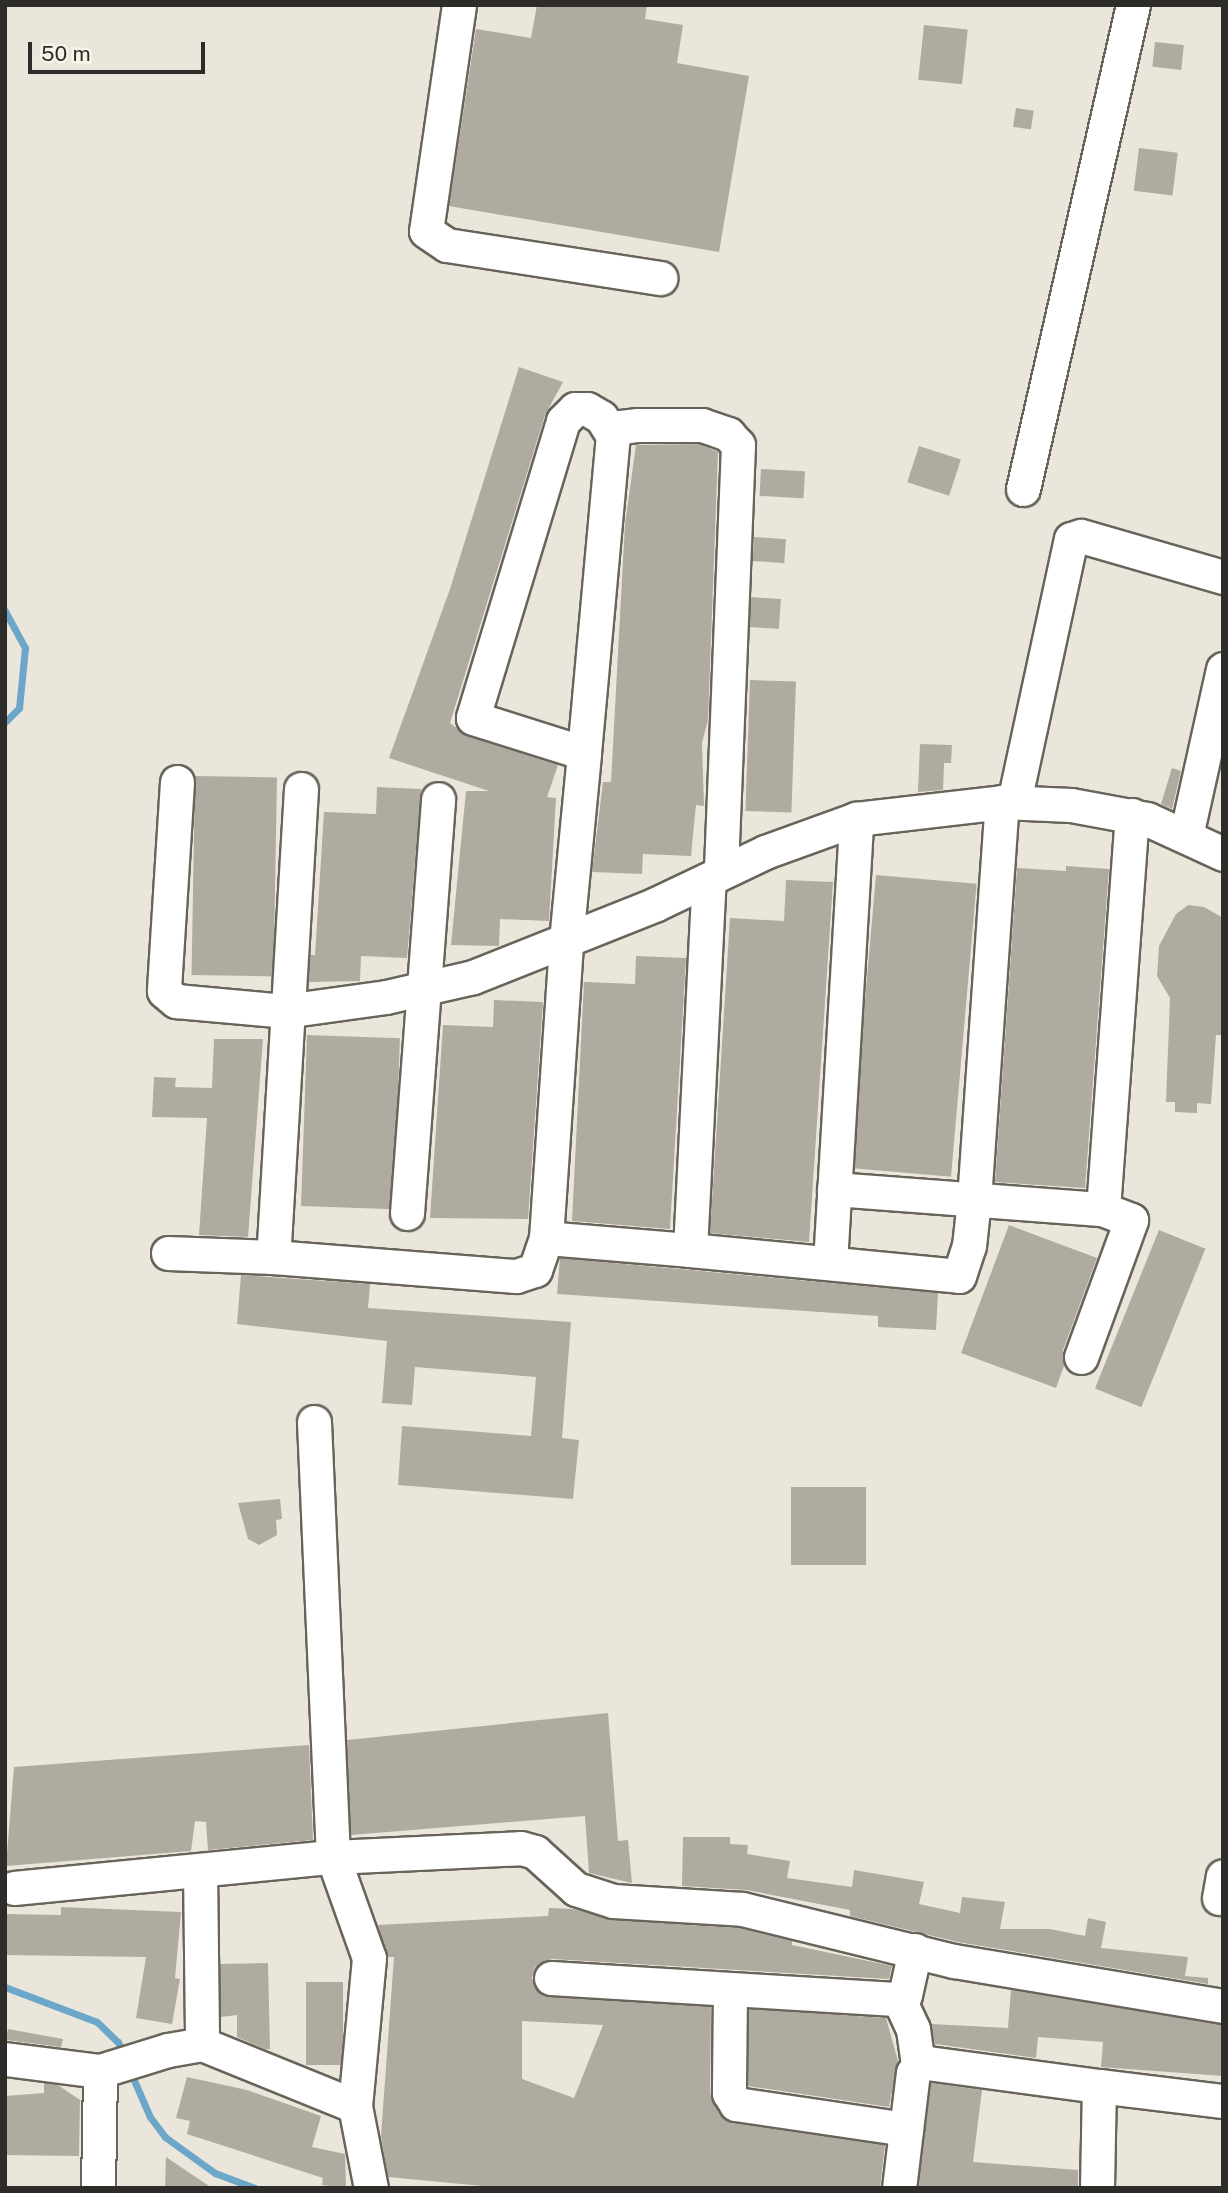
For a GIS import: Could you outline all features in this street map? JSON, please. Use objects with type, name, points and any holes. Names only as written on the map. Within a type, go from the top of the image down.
[{"type":"street","points":[[459,5],[426,231],[447,245],[660,278]]},
{"type":"street","points":[[1023,489],[1133,5]]},
{"type":"street","points":[[168,1253],[273,1257],[516,1276],[535,1270],[546,1238],[566,942],[584,753],[613,436],[610,425],[587,409],[575,409],[563,421],[473,718],[584,753]]},
{"type":"street","points":[[613,436],[621,427],[702,425],[728,434],[738,445],[715,876],[690,1250]]},
{"type":"street","points":[[546,1238],[959,1276],[969,1246],[974,1200],[1008,802],[1071,540],[1081,536],[1223,577]]},
{"type":"street","points":[[1185,836],[1223,669]]},
{"type":"street","points":[[177,782],[164,991],[176,1001],[285,1011],[473,977],[566,942],[715,876],[856,819],[1008,802],[1072,805],[1132,815],[1223,854]]},
{"type":"street","points":[[273,1257],[285,1011],[301,789]]},
{"type":"street","points":[[407,1213],[438,799]]},
{"type":"street","points":[[1103,1209],[1132,815]]},
{"type":"street","points":[[830,1264],[856,819]]},
{"type":"street","points":[[834,1189],[1103,1209],[1131,1220],[1081,1357]]},
{"type":"street","points":[[314,1422],[333,1857],[369,1958],[355,2106],[376,2187]]},
{"type":"street","points":[[14,1888],[333,1857],[521,1848],[535,1852],[576,1889],[595,1897],[742,1909],[1069,1983],[1223,2006]]},
{"type":"street","points":[[200,1870],[202,2044]]},
{"type":"street","points":[[551,1978],[899,1999],[905,1994],[915,1950]]},
{"type":"street","points":[[730,1990],[729,2093],[736,2104],[906,2129]]},
{"type":"street","points":[[899,1999],[913,2029],[918,2066]]},
{"type":"street","points":[[5,2059],[110,2068],[168,2050],[202,2044],[355,2106]]},
{"type":"street","points":[[899,2188],[913,2073],[918,2066],[928,2063],[1223,2101]]},
{"type":"street","points":[[98,2188],[110,2068]]},
{"type":"street","points":[[1097,2188],[1099,2086]]},
{"type":"building","points":[[537,5],[647,5],[645,19],[683,25],[677,63],[749,76],[719,252],[449,206],[476,29],[531,38]]},
{"type":"building","points":[[924,25],[968,30],[962,84],[918,80]]},
{"type":"building","points":[[1155,42],[1184,45],[1181,70],[1152,67]]},
{"type":"building","points":[[1016,108],[1034,111],[1031,130],[1013,127]]},
{"type":"building","points":[[1139,148],[1178,153],[1172,195],[1134,191]]},
{"type":"building","points":[[519,367],[563,382],[545,415],[450,723],[467,736],[558,765],[547,797],[556,798],[549,921],[500,919],[499,946],[451,945],[466,791],[489,791],[389,758],[450,589]]},
{"type":"building","points":[[699,444],[718,452],[708,720],[702,743],[704,806],[696,805],[691,856],[643,854],[642,874],[592,872],[603,782],[611,782],[625,524],[636,445]]},
{"type":"building","points":[[919,446],[961,460],[949,496],[907,482]]},
{"type":"building","points":[[761,469],[805,471],[804,498],[760,496]]},
{"type":"building","points":[[754,537],[786,539],[784,563],[752,561]]},
{"type":"building","points":[[751,597],[781,599],[779,629],[749,627]]},
{"type":"building","points":[[750,680],[796,682],[791,813],[745,811]]},
{"type":"building","points":[[920,744],[952,745],[951,763],[944,763],[943,790],[918,792]]},
{"type":"building","points":[[1172,768],[1181,771],[1172,809],[1161,804]]},
{"type":"building","points":[[195,776],[277,777],[274,976],[192,975]]},
{"type":"building","points":[[377,787],[421,789],[407,958],[361,956],[360,981],[309,982],[310,955],[315,955],[324,812],[376,814]]},
{"type":"building","points":[[1066,866],[1109,869],[1085,1188],[995,1182],[1017,868],[1066,871]]},
{"type":"building","points":[[876,875],[977,884],[951,1177],[850,1168]]},
{"type":"building","points":[[786,880],[833,882],[809,1242],[710,1233],[730,918],[784,921]]},
{"type":"building","points":[[1188,905],[1204,907],[1223,918],[1223,1035],[1216,1035],[1211,1104],[1197,1103],[1197,1113],[1175,1112],[1175,1102],[1166,1102],[1170,998],[1157,976],[1159,946],[1176,914]]},
{"type":"building","points":[[636,956],[686,958],[670,1229],[572,1221],[584,982],[635,984]]},
{"type":"building","points":[[494,1000],[543,1002],[528,1219],[430,1218],[443,1025],[493,1027]]},
{"type":"building","points":[[307,1035],[400,1038],[394,1209],[301,1206]]},
{"type":"building","points":[[214,1039],[263,1039],[248,1237],[199,1235],[207,1118],[152,1117],[154,1077],[176,1078],[175,1087],[212,1088]]},
{"type":"building","points":[[1009,1225],[1097,1258],[1063,1350],[1064,1366],[1056,1388],[961,1353]]},
{"type":"building","points":[[1159,1230],[1205,1249],[1141,1407],[1095,1389]]},
{"type":"building","points":[[560,1258],[938,1293],[936,1330],[878,1327],[878,1316],[557,1294]]},
{"type":"building","points":[[241,1275],[370,1284],[368,1308],[571,1322],[562,1438],[579,1440],[573,1499],[398,1485],[402,1426],[531,1436],[536,1377],[415,1367],[412,1405],[382,1403],[387,1341],[237,1324]]},
{"type":"building","points":[[791,1487],[866,1487],[866,1565],[791,1565]]},
{"type":"building","points":[[280,1499],[282,1519],[276,1520],[277,1535],[259,1545],[248,1539],[238,1503]]},
{"type":"building","points":[[608,1713],[618,1841],[628,1840],[632,1883],[589,1873],[585,1816],[351,1835],[347,1740]]},
{"type":"building","points":[[309,1745],[313,1840],[208,1850],[206,1822],[195,1821],[191,1851],[6,1866],[14,1767]]},
{"type":"building","points":[[683,1837],[730,1837],[730,1844],[748,1845],[747,1854],[790,1861],[787,1878],[852,1887],[854,1870],[924,1882],[919,1904],[960,1913],[962,1897],[1005,1902],[1000,1929],[1050,1929],[1085,1936],[1088,1918],[1106,1922],[1101,1948],[1188,1957],[1185,1976],[1208,1978],[1208,1984],[958,1942],[850,1916],[850,1910],[747,1890],[682,1886]]},
{"type":"building","points":[[61,1907],[181,1912],[175,1978],[180,1979],[172,2024],[136,2018],[146,1957],[5,1955],[5,1914],[61,1915]]},
{"type":"building","points":[[549,1908],[574,1909],[612,1920],[739,1928],[792,1941],[792,1945],[892,1966],[889,1979],[552,1959],[535,1967],[532,1978],[540,1994],[550,1997],[711,2007],[710,2093],[720,2115],[733,2123],[885,2145],[880,2188],[503,2188],[388,2177],[381,2136],[394,1957],[388,1957],[378,1925],[548,1916]],"holes":[[[522,2021],[603,2025],[574,2098],[522,2079]]]},
{"type":"building","points":[[268,1963],[270,2049],[265,2049],[237,2037],[237,2015],[221,2017],[220,1964]]},
{"type":"building","points":[[306,1982],[343,1982],[343,2065],[306,2065]]},
{"type":"building","points":[[1011,1990],[1223,2025],[1223,2076],[1101,2067],[1103,2042],[1038,2037],[1036,2058],[935,2044],[931,2024],[1008,2028]]},
{"type":"building","points":[[749,2009],[886,2018],[898,2061],[889,2107],[748,2086]]},
{"type":"building","points":[[8,2029],[63,2039],[61,2047],[6,2040]]},
{"type":"building","points":[[187,2077],[247,2090],[321,2116],[312,2147],[345,2154],[346,2188],[322,2185],[323,2178],[187,2134],[190,2121],[176,2118]]},
{"type":"building","points":[[44,2083],[58,2085],[80,2100],[79,2156],[5,2155],[5,2096],[44,2093]]},
{"type":"building","points":[[931,2083],[982,2090],[973,2162],[1078,2170],[1078,2188],[918,2188]]},
{"type":"building","points":[[166,2157],[212,2188],[165,2188]]},
{"type":"waterway","points":[[5,611],[25,648],[19,708],[5,722]]},
{"type":"waterway","points":[[5,1987],[97,2022],[118,2042],[123,2053]]},
{"type":"waterway","points":[[130,2071],[150,2117],[165,2137],[215,2173],[255,2188]]}]
